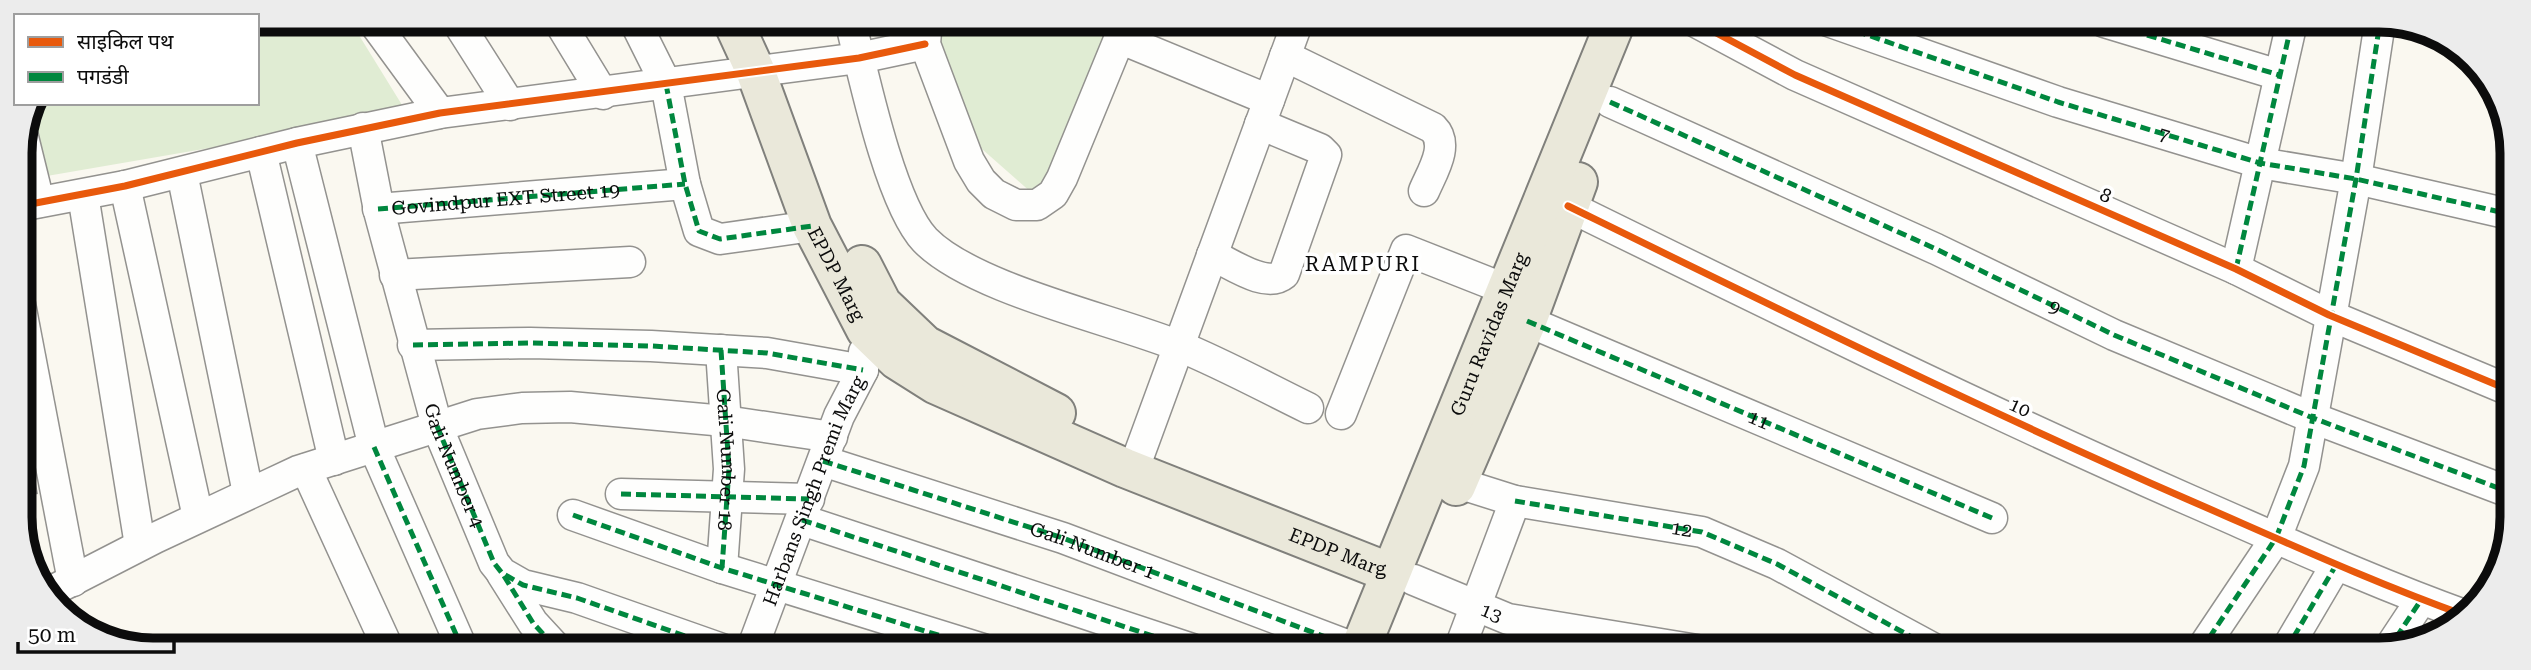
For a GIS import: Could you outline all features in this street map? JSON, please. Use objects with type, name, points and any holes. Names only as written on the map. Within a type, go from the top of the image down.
[{"type":"main road","name":"EPDP Marg","points":[[741,32],[767,69],[808,150],[874,317]]},
{"type":"main road","name":"EPDP Marg","points":[[763,32],[767,69],[812,226],[874,317],[897,360],[935,384],[1383,556],[1403,574]]},
{"type":"main road","name":"Guru Ravidas Marg","points":[[1389,638],[1403,574],[1451,431],[1505,289],[1623,32]]},
{"type":"main road","name":"Guru Ravidas Marg","points":[[1365,638],[1458,483],[1527,321],[1568,205],[1610,102],[1625,32]]},
{"type":"street","points":[[381,32],[440,113]]},
{"type":"street","points":[[463,32],[509,105]]},
{"type":"street","points":[[565,32],[603,94]]},
{"type":"street","points":[[640,32],[666,84],[685,184],[699,231],[711,238],[812,226]]},
{"type":"street","points":[[853,32],[897,190],[924,239],[945,256],[989,279],[1179,346],[1308,408]]},
{"type":"street","points":[[32,204],[125,186],[298,143],[440,113],[603,94],[859,58],[926,32],[969,161],[981,181],[994,194],[1016,205],[1037,205],[1053,194],[1062,178],[1122,32]]},
{"type":"street","points":[[1128,32],[1265,112],[1326,155],[1284,274],[1278,279],[1267,280],[1212,255]]},
{"type":"street","points":[[1137,462],[1294,32]]},
{"type":"street","name":"8","points":[[1715,32],[1795,75],[2236,269],[2329,315],[2500,386]]},
{"type":"street","name":"7","points":[[1859,32],[2058,102],[2260,163],[2356,179],[2500,212]]},
{"type":"street","points":[[2137,32],[2279,75]]},
{"type":"street","points":[[2236,269],[2290,32]]},
{"type":"street","points":[[2210,638],[2276,538],[2304,466],[2329,315],[2356,179],[2378,32]]},
{"type":"street","points":[[1285,56],[1433,128],[1440,135],[1441,145],[1424,191]]},
{"type":"street","name":"9","points":[[1610,102],[1936,249],[2114,335],[2313,418],[2500,489]]},
{"type":"street","name":"Gali Number 4","points":[[363,128],[378,209],[437,426],[494,563],[545,638]]},
{"type":"street","points":[[298,143],[374,447],[458,638]]},
{"type":"street","points":[[261,152],[320,464],[384,638]]},
{"type":"street","points":[[182,173],[248,493]]},
{"type":"street","name":"Govindpur EXT Street 19","points":[[378,209],[685,184]]},
{"type":"street","points":[[125,186],[198,517]]},
{"type":"street","points":[[83,195],[141,545]]},
{"type":"street","name":"10","points":[[1568,205],[1856,348],[2066,446],[2336,565],[2454,611]]},
{"type":"street","points":[[1341,414],[1406,250],[1505,289]]},
{"type":"street","points":[[395,275],[631,262]]},
{"type":"street","name":"Harbans Singh Premi Marg","points":[[756,638],[827,449],[863,370],[874,317]]},
{"type":"street","name":"11","points":[[1527,321],[1992,518]]},
{"type":"street","points":[[413,345],[602,344],[768,352],[863,370]]},
{"type":"street","name":"Gali Number 18","points":[[721,351],[728,495],[722,568]]},
{"type":"street","points":[[32,387],[61,587]]},
{"type":"street","name":"Gali Number 1","points":[[61,587],[248,493],[320,464],[477,414],[522,408],[570,407],[725,421],[827,449],[1330,638]]},
{"type":"street","name":"12","points":[[1458,483],[1515,500],[1702,532],[1777,564],[1914,638]]},
{"type":"street","points":[[621,494],[728,495],[806,509],[1162,638]]},
{"type":"street","points":[[1464,638],[1515,500]]},
{"type":"street","points":[[573,515],[776,586],[947,638]]},
{"type":"street","points":[[2293,638],[2336,565]]},
{"type":"street","points":[[502,573],[523,585],[588,601],[691,638]]},
{"type":"street","name":"13","points":[[1403,574],[1476,608],[1508,619],[1624,638]]},
{"type":"street","points":[[2397,637],[2421,600]]},
{"type":"green space","points":[[259,32],[357,32],[415,126],[279,136],[41,177],[33,138],[42,105],[259,105]]},
{"type":"green space","points":[[939,32],[1110,32],[1041,201],[974,142],[945,89]]},
{"type":"building","points":[[32,461],[38,494],[32,495]]},
{"type":"marked path","points":[[1859,32],[2058,102],[2260,163],[2356,179],[2500,212]]},
{"type":"marked path","points":[[2137,32],[2279,75]]},
{"type":"marked path","points":[[2236,269],[2290,32]]},
{"type":"marked path","points":[[2209,638],[2276,538],[2304,466],[2356,179],[2378,32]]},
{"type":"marked path","points":[[666,84],[685,184],[699,231],[720,239],[812,226]]},
{"type":"marked path","points":[[1610,102],[1936,249],[2114,335],[2313,418],[2500,489]]},
{"type":"marked path","points":[[378,209],[685,184]]},
{"type":"marked path","points":[[1527,321],[1992,518]]},
{"type":"marked path","points":[[413,345],[530,343],[651,346],[767,353],[863,370]]},
{"type":"marked path","points":[[721,350],[729,469],[722,568]]},
{"type":"marked path","points":[[437,426],[494,563],[502,573],[523,585],[577,598],[691,638]]},
{"type":"marked path","points":[[374,447],[458,638]]},
{"type":"marked path","points":[[823,461],[1063,538],[1328,638]]},
{"type":"marked path","points":[[621,494],[809,499]]},
{"type":"marked path","points":[[1515,501],[1702,532],[1777,564],[1914,638]]},
{"type":"marked path","points":[[573,515],[722,568],[948,638]]},
{"type":"marked path","points":[[802,520],[1159,638]]},
{"type":"marked path","points":[[2293,638],[2336,565]]},
{"type":"marked path","points":[[504,576],[533,623],[547,638]]},
{"type":"marked path","points":[[2397,637],[2421,600]]},
{"type":"cycle path","points":[[1715,32],[1795,75],[2236,269],[2329,315],[2500,386]]},
{"type":"cycle path","points":[[32,204],[125,186],[297,143],[440,113],[859,58],[925,44]]},
{"type":"cycle path","points":[[1568,206],[1877,356],[2110,465],[2327,560],[2454,611]]},
{"type":"district","name":"RAMPURI","points":[[1363,264]]}]
